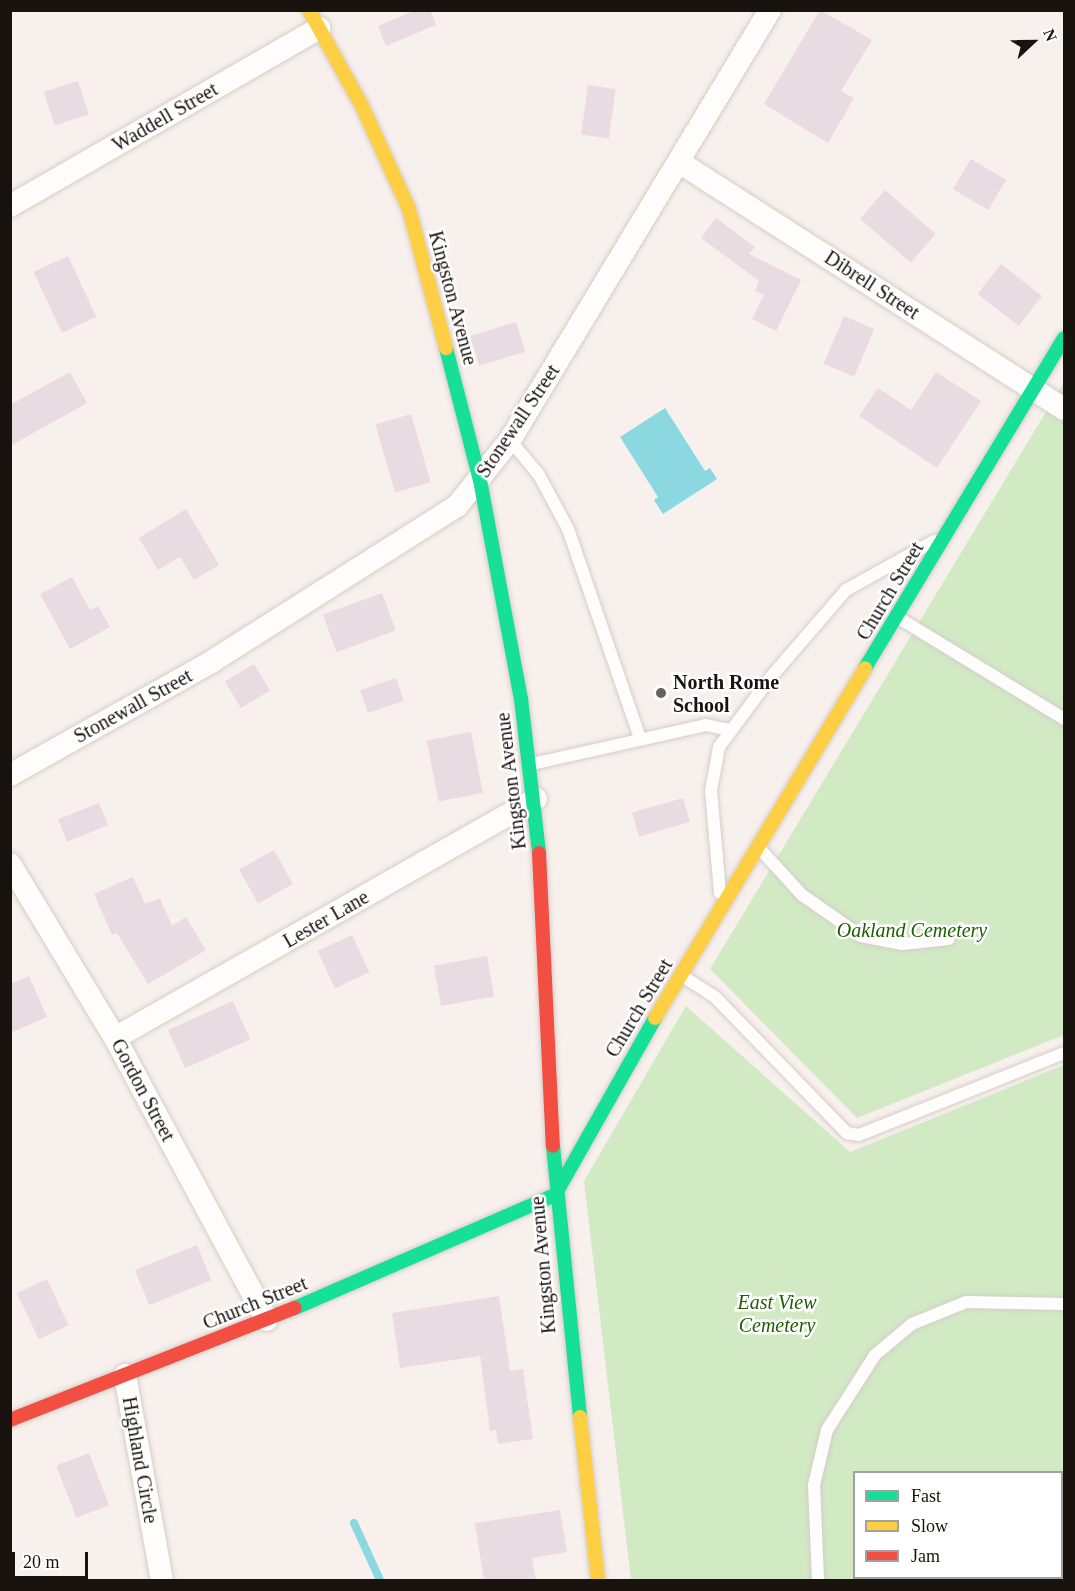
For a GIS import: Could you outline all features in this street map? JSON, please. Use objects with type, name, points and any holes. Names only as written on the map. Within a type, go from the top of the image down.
[{"type":"street","name":"Stonewall Street","points":[[10,774],[211,662],[457,506],[510,440],[770,10]]},
{"type":"street","name":"Waddell Street","points":[[10,206],[314,19]]},
{"type":"street","name":"Kingston Avenue","points":[[314,19],[388,158],[409,209],[480,480],[536,799],[555,1195],[598,1581]]},
{"type":"street","name":"Dibrell Street","points":[[679,162],[1065,409]]},
{"type":"street","name":"Church Street","points":[[10,1420],[267,1320],[555,1195],[590,1126],[1065,338]]},
{"type":"street","name":"Lester Lane","points":[[115,1038],[536,799]]},
{"type":"street","name":"Gordon Street","points":[[10,864],[115,1038],[267,1320]]},
{"type":"street","name":"Highland Circle","points":[[124,1375],[162,1581]]},
{"type":"lane","points":[[510,440],[539,475],[568,529],[640,738]]},
{"type":"lane","points":[[720,910],[711,791],[719,747],[730,730],[846,590],[946,536]]},
{"type":"lane","points":[[897,617],[1065,719]]},
{"type":"lane","points":[[531,764],[706,725],[730,730]]},
{"type":"lane","points":[[758,847],[802,895],[861,936],[902,944],[949,939]]},
{"type":"lane","points":[[681,975],[715,997],[847,1133],[859,1135],[874,1130],[1065,1053]]},
{"type":"lane","points":[[818,1581],[814,1485],[827,1430],[874,1355],[912,1324],[966,1302],[1065,1305]]},
{"type":"green space","name":"Oakland Cemetery","points":[[1064,382],[1064,1035],[857,1118],[710,969]]},
{"type":"green space","name":"East View Cemetery","points":[[686,1006],[850,1152],[1064,1065],[1064,1580],[631,1580],[584,1181]]},
{"type":"water","points":[[665,408],[705,471],[710,468],[717,479],[663,514],[654,500],[658,497],[620,437]]},
{"type":"building","points":[[416,10],[430,10],[436,25],[386,46],[378,26]]},
{"type":"building","points":[[820,10],[872,40],[841,91],[854,98],[828,143],[764,104]]},
{"type":"building","points":[[78,81],[89,114],[55,125],[44,92]]},
{"type":"building","points":[[588,85],[616,89],[609,138],[581,135]]},
{"type":"building","points":[[971,159],[1006,180],[988,210],[953,189]]},
{"type":"building","points":[[885,190],[936,234],[911,263],[860,219]]},
{"type":"building","points":[[716,218],[755,247],[749,254],[801,280],[776,331],[752,319],[764,295],[755,291],[759,281],[701,238]]},
{"type":"building","points":[[68,256],[96,317],[62,333],[34,272]]},
{"type":"building","points":[[1001,264],[1042,296],[1019,326],[978,294]]},
{"type":"building","points":[[844,316],[874,329],[854,377],[824,364]]},
{"type":"building","points":[[516,322],[525,352],[479,366],[470,336]]},
{"type":"building","points":[[70,372],[87,403],[10,446],[10,405]]},
{"type":"building","points":[[936,372],[981,401],[937,468],[859,416],[878,388],[911,410]]},
{"type":"building","points":[[411,414],[431,482],[395,492],[375,424]]},
{"type":"building","points":[[186,509],[219,565],[194,580],[180,557],[158,570],[139,538]]},
{"type":"building","points":[[72,577],[90,610],[98,606],[110,627],[70,649],[40,594]]},
{"type":"building","points":[[382,593],[396,631],[336,652],[323,615]]},
{"type":"building","points":[[254,664],[270,691],[241,708],[225,682]]},
{"type":"building","points":[[396,678],[404,701],[368,713],[360,690]]},
{"type":"building","points":[[471,732],[483,793],[439,801],[427,741]]},
{"type":"building","points":[[683,798],[690,822],[639,837],[632,813]]},
{"type":"building","points":[[99,803],[108,825],[67,842],[58,819]]},
{"type":"building","points":[[274,850],[293,884],[258,904],[239,869]]},
{"type":"building","points":[[133,877],[145,904],[160,898],[172,926],[186,917],[206,950],[148,984],[117,933],[112,935],[94,894]]},
{"type":"building","points":[[352,935],[369,972],[335,988],[318,951]]},
{"type":"building","points":[[487,956],[494,996],[441,1006],[434,965]]},
{"type":"building","points":[[29,976],[47,1017],[10,1033],[10,984]]},
{"type":"building","points":[[233,1001],[250,1039],[185,1068],[168,1030]]},
{"type":"building","points":[[197,1245],[211,1280],[149,1305],[135,1270]]},
{"type":"building","points":[[47,1279],[69,1325],[39,1339],[17,1293]]},
{"type":"building","points":[[499,1296],[510,1371],[523,1369],[533,1439],[498,1444],[496,1430],[490,1431],[480,1356],[400,1368],[392,1313]]},
{"type":"building","points":[[89,1453],[109,1505],[76,1518],[56,1466]]},
{"type":"building","points":[[560,1510],[567,1552],[532,1558],[536,1581],[484,1581],[475,1523]]},
{"type":"waterway","points":[[354,1523],[380,1580]]},
{"type":"traffic: fast","points":[[865,668],[1064,338]]},
{"type":"traffic: fast","points":[[446,348],[480,480],[521,699],[539,853]]},
{"type":"traffic: fast","points":[[295,1308],[555,1195],[655,1018]]},
{"type":"traffic: fast","points":[[553,1146],[580,1417]]},
{"type":"traffic: slow","points":[[309,10],[362,106],[409,209],[446,348]]},
{"type":"traffic: slow","points":[[655,1018],[865,668]]},
{"type":"traffic: slow","points":[[580,1417],[598,1580]]},
{"type":"traffic: jam","points":[[539,853],[553,1146]]},
{"type":"traffic: jam","points":[[10,1420],[295,1308]]},
{"type":"place","name":"North Rome School","points":[[661,693]]}]
